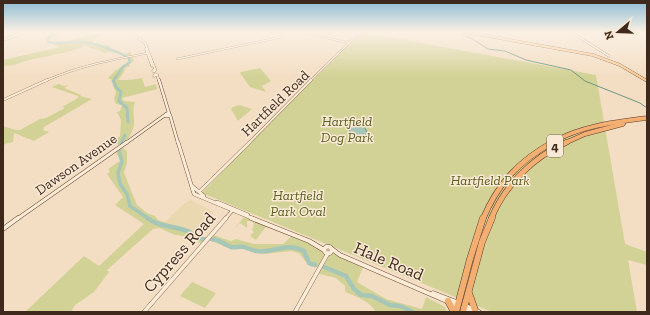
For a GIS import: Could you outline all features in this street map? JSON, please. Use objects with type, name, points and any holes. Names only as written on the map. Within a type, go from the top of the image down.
[{"type":"highway","name":"4","points":[[460,308],[469,287],[481,243],[497,204],[512,183],[527,166],[554,147],[578,136],[620,125],[647,120]]},
{"type":"highway","name":"4","points":[[460,308],[478,234],[488,207],[506,179],[524,159],[543,146],[570,134],[613,123],[647,120]]},
{"type":"highway","points":[[469,287],[470,297],[475,311]]},
{"type":"highway","points":[[448,301],[460,308]]},
{"type":"main road","points":[[145,47],[192,186],[198,192]]},
{"type":"main road","points":[[548,47],[607,58]]},
{"type":"main road","points":[[555,47],[586,52],[607,58]]},
{"type":"main road","points":[[591,47],[607,58],[647,80]]},
{"type":"main road","name":"Dawson Avenue","points":[[3,229],[161,118],[168,116]]},
{"type":"main road","name":"Hale Road","points":[[198,192],[233,210],[448,301]]},
{"type":"main road","name":"Hale Road","points":[[427,291],[460,308],[475,311]]},
{"type":"street","points":[[186,57],[236,47]]},
{"type":"street","name":"Hartfield Road","points":[[198,192],[345,47]]},
{"type":"street","points":[[20,92],[67,71],[93,63],[148,53]]},
{"type":"street","points":[[3,100],[53,77],[84,66],[148,53]]},
{"type":"street","name":"Cypress Road","points":[[144,312],[233,210]]},
{"type":"street","points":[[295,312],[327,250]]},
{"type":"shaded area","points":[[348,118],[360,122],[364,127],[367,133],[364,138],[359,141],[351,139],[349,125],[346,121]]},
{"type":"shaded area","points":[[191,200],[214,212],[194,234],[189,230],[165,222],[184,204]]},
{"type":"green space","points":[[60,47],[83,47],[14,65],[3,66],[3,60]]},
{"type":"green space","points":[[87,47],[111,47],[110,48],[124,54],[130,52],[134,61],[129,64],[130,66],[125,68],[118,80],[142,78],[145,87],[156,84],[157,89],[122,98],[124,101],[135,102],[133,109],[134,124],[132,132],[122,147],[127,151],[127,163],[124,173],[137,205],[147,213],[155,216],[158,220],[189,230],[204,241],[201,244],[190,237],[175,235],[159,228],[153,229],[107,270],[109,272],[94,292],[75,305],[71,312],[25,312],[84,256],[99,266],[144,224],[115,205],[123,197],[107,174],[110,172],[108,169],[120,161],[115,150],[121,146],[113,142],[120,136],[121,120],[117,112],[120,111],[122,105],[116,104],[114,99],[116,92],[112,80],[108,78],[116,70],[130,61],[118,54],[111,52],[105,53]]},
{"type":"green space","name":"Hartfield Park","points":[[347,47],[442,47],[596,75],[625,244],[647,252],[647,265],[628,260],[637,312],[492,312],[202,193],[265,127]]},
{"type":"green space","points":[[260,68],[271,81],[262,86],[266,92],[250,87],[240,73]]},
{"type":"green space","points":[[58,84],[64,86],[69,85],[64,88],[81,95],[80,96],[92,99],[44,127],[43,130],[49,132],[34,141],[14,133],[13,142],[5,144],[3,148],[3,126],[20,130],[65,108],[62,107],[78,98],[78,96],[52,87]]},
{"type":"green space","points":[[240,105],[252,109],[238,121],[231,109]]},
{"type":"green space","points":[[245,216],[268,224],[256,240],[251,237],[251,234],[254,233],[252,230],[254,224],[252,221],[247,221],[247,228],[240,223],[234,229]]},
{"type":"green space","points":[[214,235],[231,241],[236,239],[254,244],[283,244],[293,235],[309,241],[326,253],[340,255],[364,265],[357,282],[386,299],[422,309],[426,297],[445,307],[447,312],[375,311],[370,304],[345,292],[345,286],[336,278],[316,273],[318,267],[305,261],[299,253],[291,251],[262,254],[245,249],[228,248],[209,240]]},
{"type":"green space","points":[[192,282],[216,293],[205,308],[180,296]]},
{"type":"waterway","points":[[102,47],[129,58],[130,62],[124,66]]},
{"type":"waterway","points":[[484,47],[488,49],[505,51],[526,60],[571,70],[585,81],[640,103],[647,108]]},
{"type":"waterway","points":[[113,81],[123,67]]},
{"type":"waterway","points":[[114,82],[116,87],[121,92],[119,101],[127,108],[128,122]]},
{"type":"waterway","points":[[122,142],[121,143],[125,135]]},
{"type":"waterway","points":[[119,150],[122,161],[118,173],[120,184],[127,194],[130,206],[149,219]]},
{"type":"waterway","points":[[147,218],[162,225],[182,229],[204,239]]},
{"type":"waterway","points":[[211,239],[231,247],[244,247],[256,251],[269,251],[285,247],[297,248],[304,251],[309,263],[315,265]]},
{"type":"waterway","points":[[324,267],[346,276],[354,289],[361,295],[372,296],[390,305],[400,306],[413,312]]},
{"type":"park label","name":"Hartfield Dog Park","points":[[347,130]]},
{"type":"park label","name":"Hartfield Park Oval","points":[[298,204]]}]
